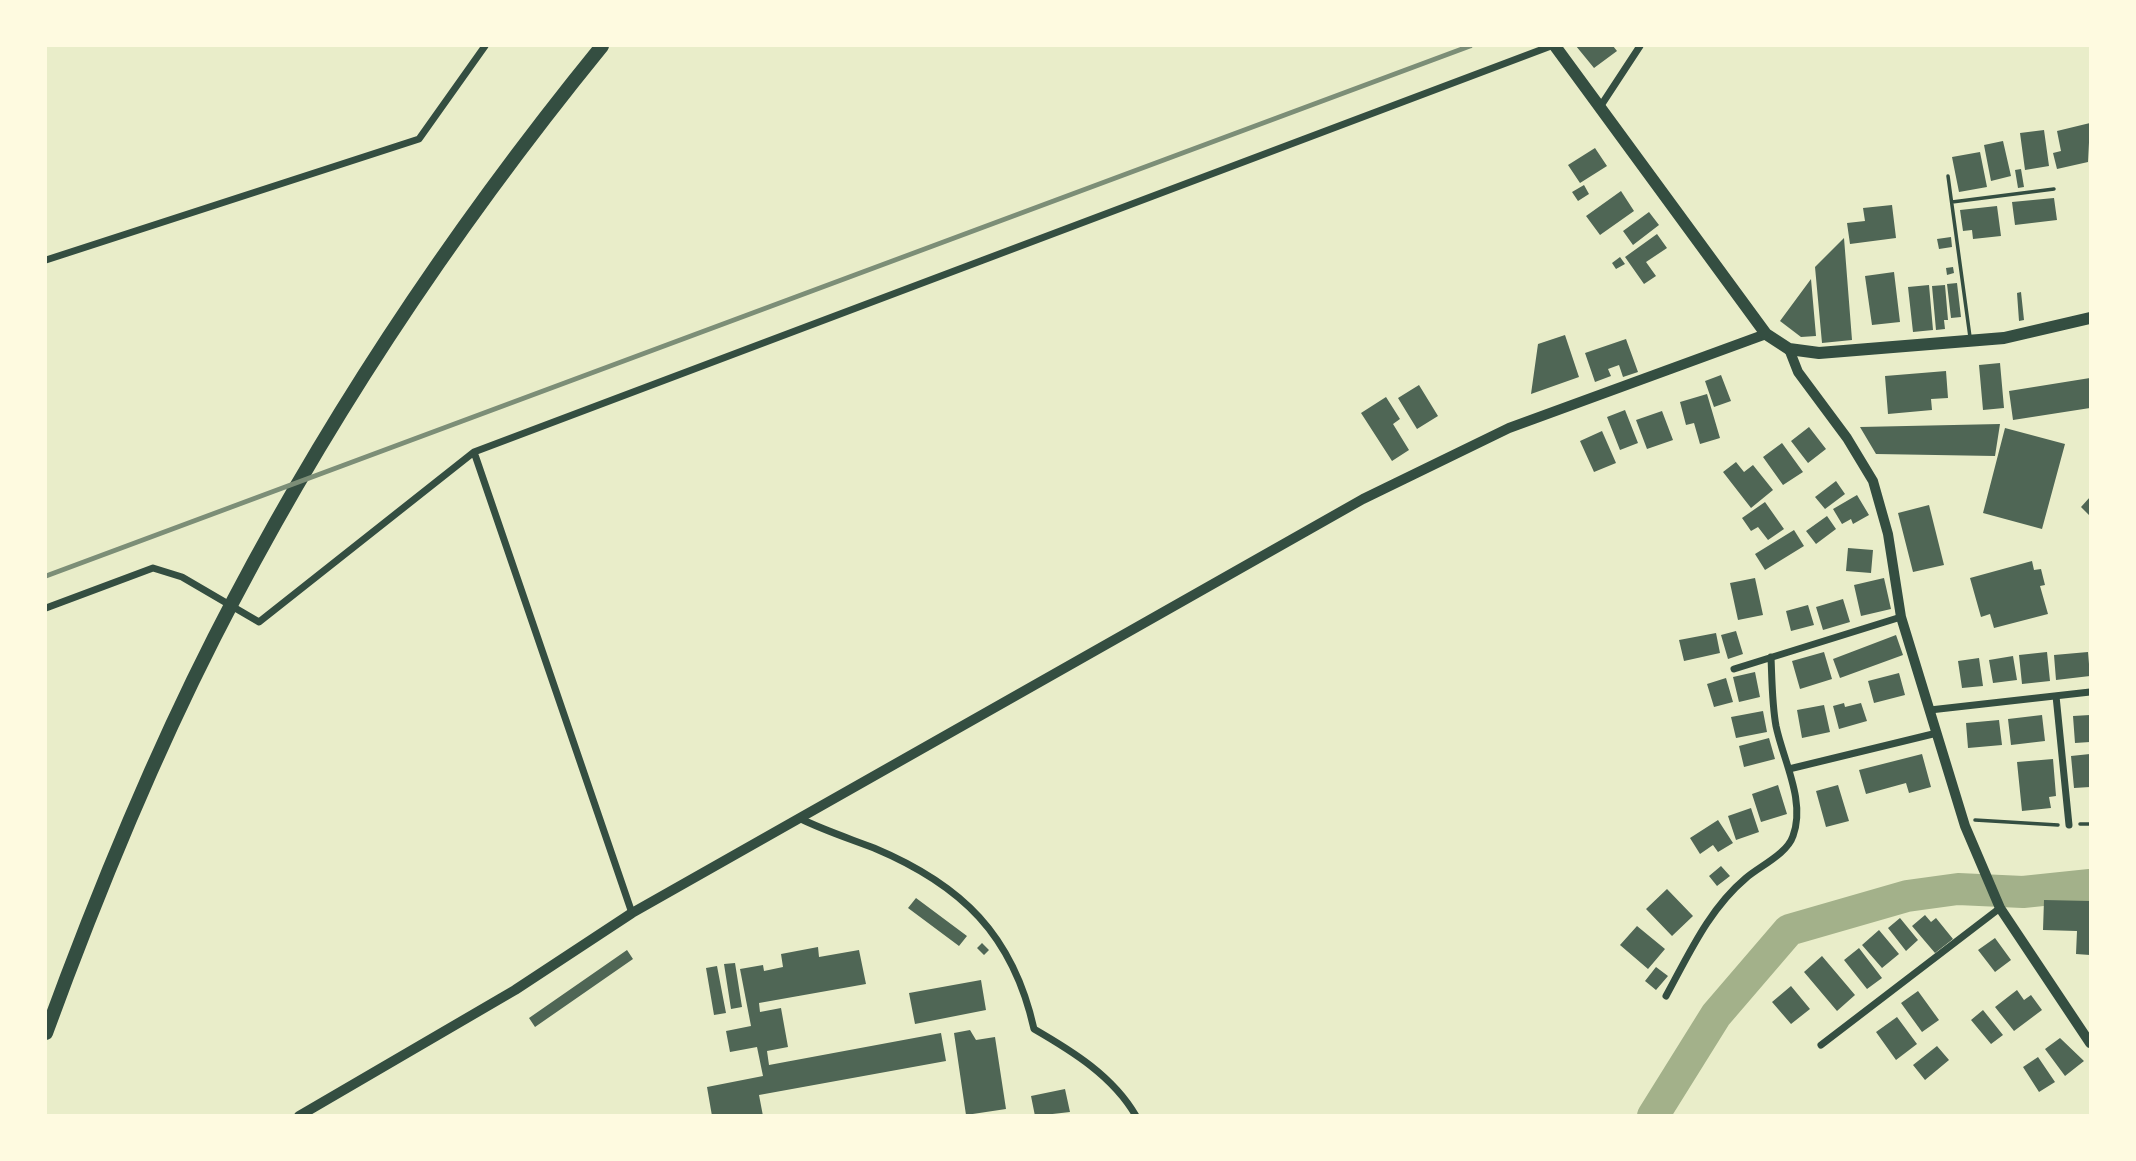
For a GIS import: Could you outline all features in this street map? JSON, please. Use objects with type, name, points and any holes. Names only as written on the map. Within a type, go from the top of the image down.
[{"type":"highway","points":[[46,1033],[127,827],[214,638],[328,434],[434,267],[543,118],[602,46]]},
{"type":"highway","points":[[1553,46],[1766,334],[1789,349],[1819,353],[2004,338],[2091,318]]},
{"type":"street","points":[[46,260],[419,139],[485,46]]},
{"type":"street","points":[[46,608],[153,568],[181,577],[260,622],[474,452],[1553,46]]},
{"type":"street","points":[[1600,107],[1640,46]]},
{"type":"street","points":[[299,1115],[515,990],[632,913],[1363,499],[1509,428],[1766,334]]},
{"type":"street","points":[[1789,349],[1798,372],[1847,438],[1873,481],[1888,534],[1901,617],[1964,823],[2000,908],[2091,1043]]},
{"type":"street","points":[[474,452],[632,913]]},
{"type":"street","points":[[1734,669],[1901,617]]},
{"type":"street","points":[[1665,996],[1720,904],[1745,879],[1788,845],[1794,834],[1796,804],[1790,769],[1777,727],[1771,657]]},
{"type":"street","points":[[1930,710],[2091,692]]},
{"type":"street","points":[[2056,696],[2068,824]]},
{"type":"street","points":[[1790,769],[1937,733]]},
{"type":"street","points":[[798,817],[919,870],[963,899],[991,929],[1014,965],[1027,996],[1034,1029],[1089,1065],[1116,1088],[1136,1115]]},
{"type":"street","points":[[1821,1045],[2000,908]]},
{"type":"lane","points":[[1948,176],[1970,341]]},
{"type":"lane","points":[[1952,202],[2054,189]]},
{"type":"path","points":[[1964,823],[2091,824]]},
{"type":"building","points":[[1576,46],[1613,46],[1617,51],[1594,68]]},
{"type":"building","points":[[2090,123],[2088,162],[2057,169],[2053,153],[2061,151],[2057,131]]},
{"type":"building","points":[[2044,130],[2049,166],[2025,170],[2020,133]]},
{"type":"building","points":[[2003,141],[2011,176],[1991,181],[1984,145]]},
{"type":"building","points":[[1595,148],[1607,166],[1580,183],[1568,165]]},
{"type":"building","points":[[1980,152],[1987,187],[1959,192],[1952,157]]},
{"type":"building","points":[[2021,169],[2024,187],[2018,188],[2015,170]]},
{"type":"building","points":[[1584,185],[1589,194],[1578,201],[1572,192]]},
{"type":"building","points":[[1621,191],[1634,211],[1600,235],[1586,216]]},
{"type":"building","points":[[2054,198],[2057,220],[2015,225],[2012,202]]},
{"type":"building","points":[[1892,205],[1896,238],[1850,244],[1847,223],[1865,221],[1863,208]]},
{"type":"building","points":[[1997,206],[2001,236],[1973,239],[1972,230],[1963,231],[1960,210]]},
{"type":"building","points":[[1649,212],[1659,225],[1633,245],[1623,231]]},
{"type":"building","points":[[1657,234],[1667,248],[1646,262],[1656,276],[1644,284],[1625,257]]},
{"type":"building","points":[[1951,237],[1952,247],[1939,249],[1937,239]]},
{"type":"building","points":[[1844,238],[1852,340],[1822,343],[1815,267]]},
{"type":"building","points":[[1620,257],[1625,264],[1616,269],[1612,263]]},
{"type":"building","points":[[1953,267],[1954,273],[1947,275],[1946,268]]},
{"type":"building","points":[[1894,272],[1900,322],[1872,325],[1865,276]]},
{"type":"building","points":[[1811,279],[1816,336],[1801,337],[1780,321]]},
{"type":"building","points":[[1957,283],[1961,317],[1951,318],[1947,284]]},
{"type":"building","points":[[1929,285],[1933,330],[1913,332],[1908,287]]},
{"type":"building","points":[[1945,285],[1948,320],[1944,320],[1945,329],[1936,330],[1932,286]]},
{"type":"building","points":[[2021,292],[2024,320],[2019,321],[2017,293]]},
{"type":"building","points":[[1565,335],[1579,377],[1531,394],[1538,344]]},
{"type":"building","points":[[1626,339],[1638,372],[1623,377],[1619,365],[1608,369],[1611,376],[1595,382],[1585,353]]},
{"type":"building","points":[[2000,363],[2004,408],[1983,410],[1979,365]]},
{"type":"building","points":[[1946,371],[1948,398],[1931,399],[1932,410],[1888,414],[1885,376]]},
{"type":"building","points":[[1721,375],[1731,401],[1714,407],[1705,381]]},
{"type":"building","points":[[2090,378],[2090,408],[2013,420],[2009,391]]},
{"type":"building","points":[[1419,385],[1438,416],[1417,429],[1398,398]]},
{"type":"building","points":[[1707,394],[1720,438],[1700,444],[1694,423],[1686,425],[1680,402]]},
{"type":"building","points":[[1386,397],[1400,419],[1393,424],[1409,450],[1392,461],[1361,413]]},
{"type":"building","points":[[1625,410],[1638,443],[1620,450],[1607,417]]},
{"type":"building","points":[[1662,411],[1673,440],[1647,449],[1636,420]]},
{"type":"building","points":[[2000,424],[1995,456],[1876,454],[1860,427]]},
{"type":"building","points":[[1809,427],[1826,449],[1808,463],[1791,441]]},
{"type":"building","points":[[2005,428],[2065,444],[2042,529],[1983,513]]},
{"type":"building","points":[[1602,431],[1616,463],[1594,472],[1580,441]]},
{"type":"building","points":[[1782,443],[1803,472],[1783,485],[1763,457]]},
{"type":"building","points":[[1736,462],[1744,472],[1753,465],[1773,490],[1751,508],[1723,472]]},
{"type":"building","points":[[1836,481],[1845,494],[1825,509],[1815,497]]},
{"type":"building","points":[[1857,495],[1869,515],[1853,524],[1851,519],[1842,524],[1833,509]]},
{"type":"building","points":[[2090,497],[2090,516],[2081,507]]},
{"type":"building","points":[[1765,502],[1784,529],[1768,540],[1758,527],[1751,531],[1742,518]]},
{"type":"building","points":[[1929,505],[1944,565],[1913,572],[1898,513]]},
{"type":"building","points":[[1827,516],[1836,529],[1816,544],[1806,531]]},
{"type":"building","points":[[1794,530],[1804,546],[1765,570],[1755,554]]},
{"type":"building","points":[[1848,548],[1873,550],[1871,573],[1846,571]]},
{"type":"building","points":[[2032,561],[2034,570],[2041,569],[2045,585],[2040,586],[2048,614],[1994,628],[1990,614],[1981,617],[1970,578]]},
{"type":"building","points":[[1755,578],[1763,615],[1738,620],[1730,583]]},
{"type":"building","points":[[1884,578],[1891,609],[1861,616],[1854,585]]},
{"type":"building","points":[[1843,599],[1850,622],[1823,630],[1816,607]]},
{"type":"building","points":[[1808,605],[1814,625],[1791,631],[1786,611]]},
{"type":"building","points":[[1736,631],[1743,654],[1728,659],[1721,635]]},
{"type":"building","points":[[1716,633],[1720,653],[1684,661],[1679,640]]},
{"type":"building","points":[[1896,635],[1903,655],[1840,678],[1833,659]]},
{"type":"building","points":[[1824,652],[1832,679],[1800,689],[1792,661]]},
{"type":"building","points":[[2047,652],[2050,681],[2022,684],[2019,655]]},
{"type":"building","points":[[2088,652],[2090,676],[2056,680],[2054,655]]},
{"type":"building","points":[[2013,656],[2017,680],[1993,683],[1989,660]]},
{"type":"building","points":[[1979,658],[1983,686],[1962,688],[1958,661]]},
{"type":"building","points":[[1755,672],[1760,697],[1739,702],[1733,677]]},
{"type":"building","points":[[1899,673],[1905,695],[1874,703],[1868,681]]},
{"type":"building","points":[[1726,678],[1733,702],[1714,707],[1707,684]]},
{"type":"building","points":[[1844,703],[1845,707],[1861,703],[1867,721],[1839,729],[1833,706]]},
{"type":"building","points":[[1824,705],[1830,732],[1802,738],[1797,710]]},
{"type":"building","points":[[1763,711],[1767,732],[1736,738],[1731,717]]},
{"type":"building","points":[[2042,715],[2045,741],[2011,745],[2008,719]]},
{"type":"building","points":[[2090,715],[2090,742],[2075,743],[2073,716]]},
{"type":"building","points":[[1999,720],[2002,745],[1968,748],[1966,723]]},
{"type":"building","points":[[1769,738],[1775,759],[1744,767],[1739,746]]},
{"type":"building","points":[[1922,754],[1931,787],[1909,793],[1906,783],[1866,794],[1859,770]]},
{"type":"building","points":[[2090,754],[2090,787],[2074,788],[2071,756]]},
{"type":"building","points":[[2053,759],[2056,796],[2049,797],[2051,808],[2022,811],[2017,762]]},
{"type":"building","points":[[1778,785],[1787,814],[1761,822],[1752,794]]},
{"type":"building","points":[[1838,785],[1849,821],[1826,827],[1816,791]]},
{"type":"building","points":[[1751,808],[1759,832],[1736,840],[1728,816]]},
{"type":"building","points":[[1718,820],[1733,843],[1718,852],[1713,845],[1700,854],[1690,838]]},
{"type":"building","points":[[1721,866],[1730,876],[1717,886],[1709,876]]},
{"type":"building","points":[[1667,889],[1693,916],[1672,936],[1646,909]]},
{"type":"building","points":[[916,898],[967,936],[959,946],[908,908]]},
{"type":"building","points":[[2044,900],[2090,901],[2090,955],[2076,954],[2077,931],[2043,930]]},
{"type":"building","points":[[1925,915],[1931,922],[1936,918],[1953,939],[1935,953],[1912,926]]},
{"type":"building","points":[[1900,918],[1918,940],[1906,951],[1888,928]]},
{"type":"building","points":[[1637,926],[1665,949],[1648,969],[1620,945]]},
{"type":"building","points":[[1879,930],[1899,954],[1882,968],[1862,945]]},
{"type":"building","points":[[1995,938],[2011,960],[1995,972],[1978,950]]},
{"type":"building","points":[[982,943],[989,950],[984,955],[977,948]]},
{"type":"building","points":[[818,947],[819,957],[859,950],[866,984],[759,1003],[760,1012],[781,1008],[788,1047],[767,1051],[769,1065],[941,1033],[946,1061],[759,1095],[763,1116],[712,1116],[707,1087],[763,1076],[757,1047],[730,1052],[726,1031],[751,1026],[740,969],[763,965],[764,971],[783,967],[781,954]]},
{"type":"building","points":[[1859,948],[1882,978],[1867,989],[1844,960]]},
{"type":"building","points":[[627,950],[633,959],[535,1027],[529,1018]]},
{"type":"building","points":[[1822,956],[1855,995],[1837,1011],[1804,972]]},
{"type":"building","points":[[735,963],[742,1007],[731,1009],[724,964]]},
{"type":"building","points":[[717,966],[726,1013],[714,1015],[706,968]]},
{"type":"building","points":[[1656,967],[1668,976],[1656,990],[1645,981]]},
{"type":"building","points":[[981,980],[986,1010],[915,1024],[909,993]]},
{"type":"building","points":[[1791,986],[1810,1009],[1791,1024],[1772,1002]]},
{"type":"building","points":[[2017,990],[2024,1000],[2031,995],[2042,1010],[2014,1031],[1995,1007]]},
{"type":"building","points":[[1918,991],[1939,1020],[1922,1032],[1901,1003]]},
{"type":"building","points":[[1983,1010],[2003,1035],[1991,1044],[1971,1020]]},
{"type":"building","points":[[1897,1017],[1917,1044],[1896,1060],[1876,1032]]},
{"type":"building","points":[[970,1030],[976,1040],[995,1037],[1006,1109],[966,1115],[954,1033]]},
{"type":"building","points":[[2060,1038],[2084,1061],[2065,1076],[2045,1049]]},
{"type":"building","points":[[1937,1046],[1949,1060],[1925,1080],[1913,1065]]},
{"type":"building","points":[[2038,1057],[2055,1082],[2039,1092],[2023,1067]]},
{"type":"building","points":[[1065,1089],[1070,1112],[1035,1116],[1031,1096]]},
{"type":"waterway","points":[[1653,1116],[1716,1015],[1789,930],[1907,896],[1958,889],[2023,892],[2090,885]]},
{"type":"railway","points":[[46,576],[1470,46]]}]
